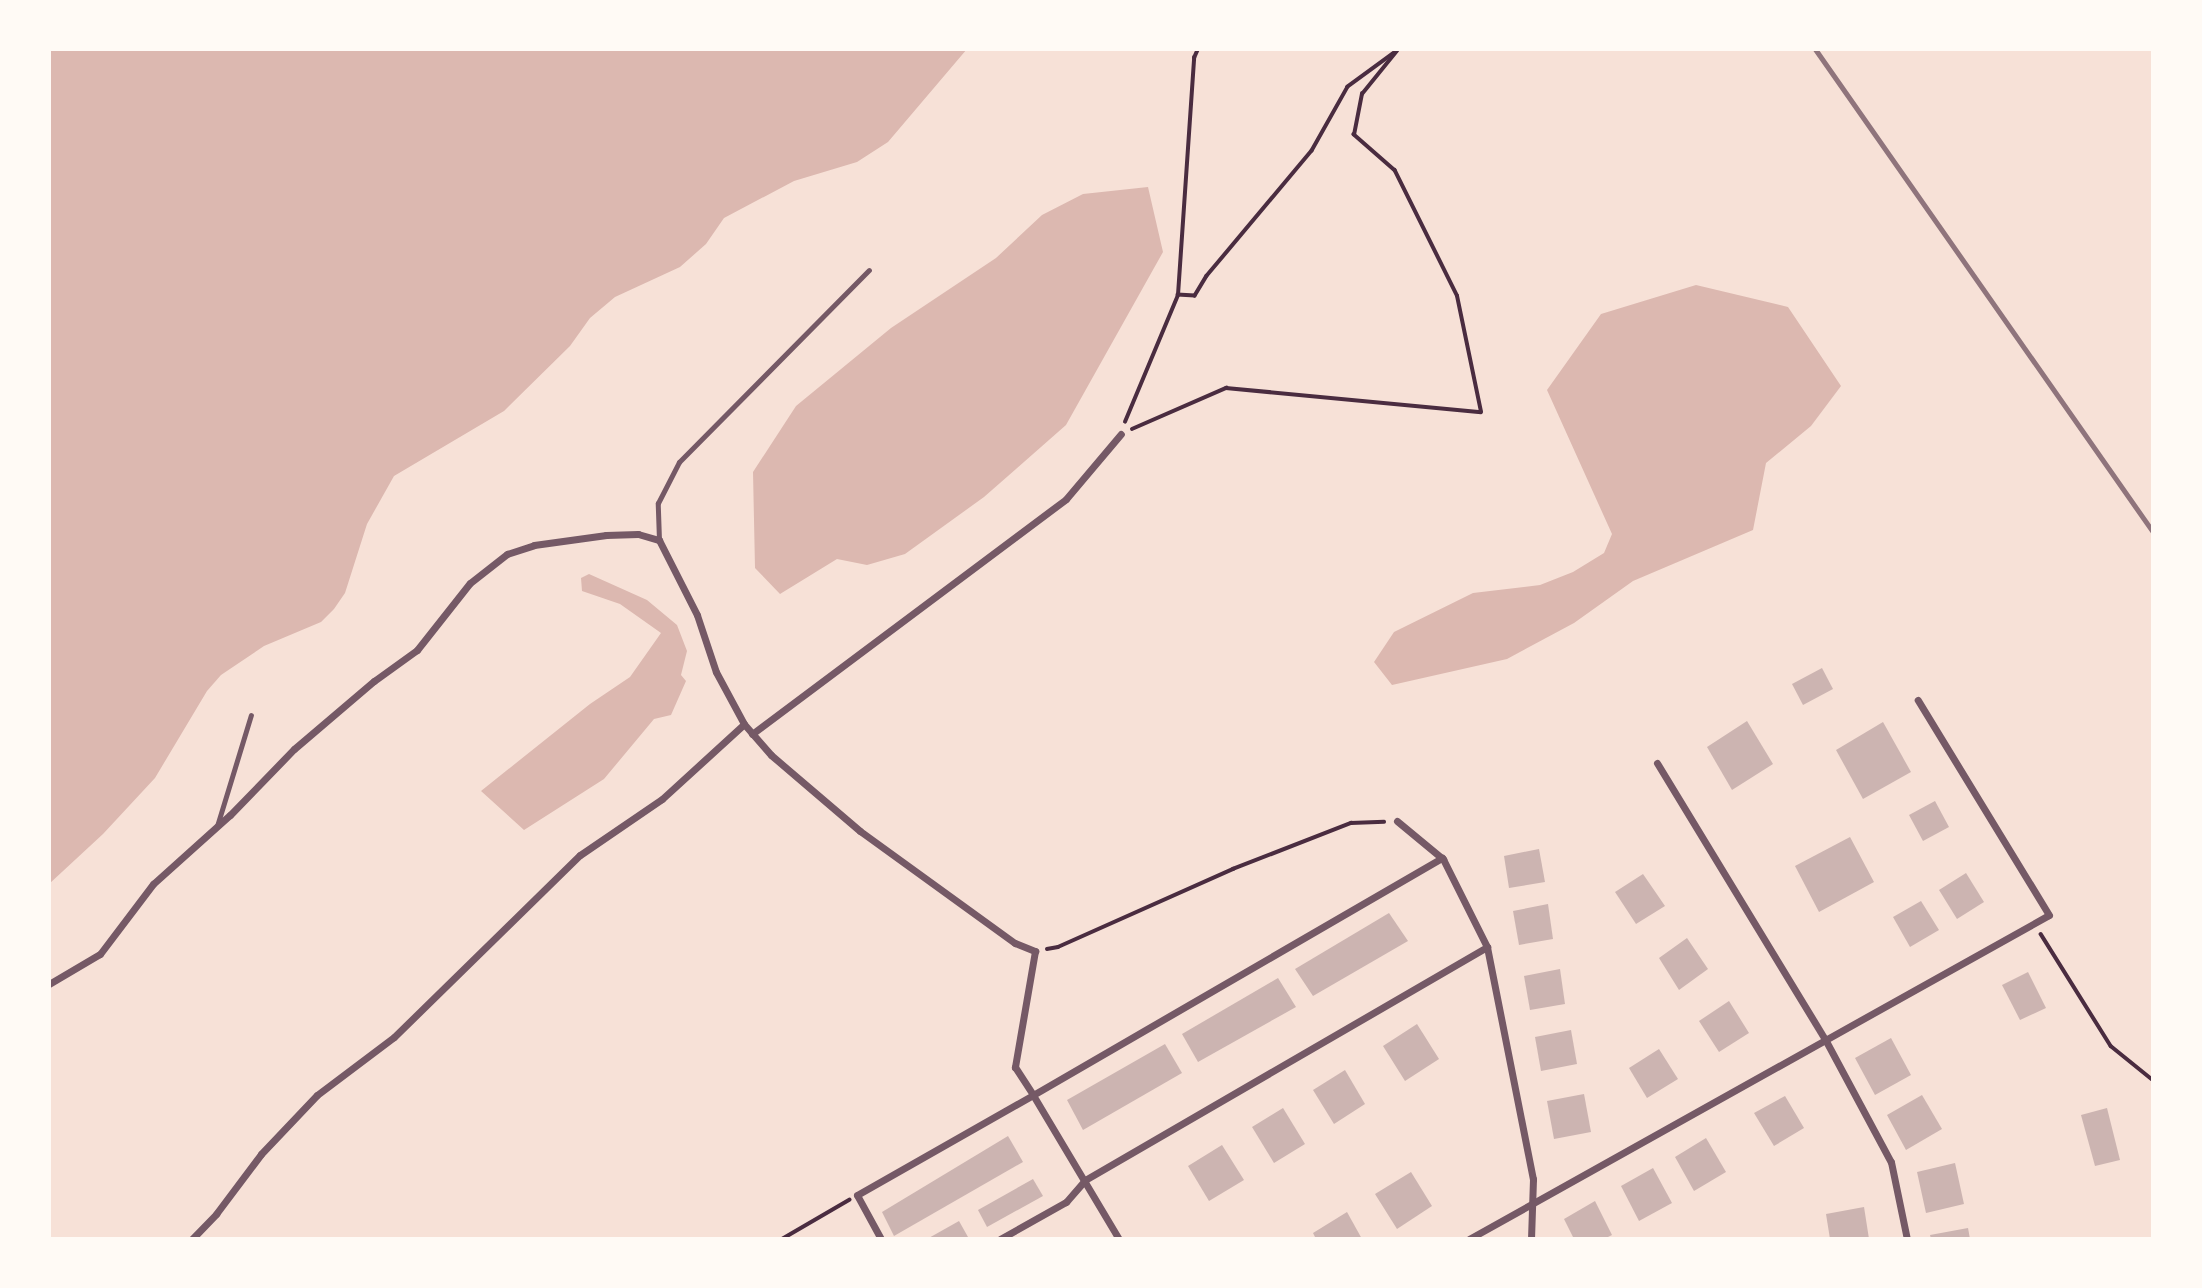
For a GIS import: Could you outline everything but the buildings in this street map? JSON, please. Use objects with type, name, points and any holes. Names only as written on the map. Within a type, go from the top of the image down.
[{"type":"street","points":[[752,734],[1066,499],[1121,434]]},
{"type":"street","points":[[49,984],[100,954],[153,884],[216,829],[294,749],[374,681],[416,650],[470,583],[507,554],[534,545],[606,535],[638,534],[659,540],[697,615],[716,672],[744,724],[771,755],[860,831],[1015,943],[1035,951],[1015,1067],[1119,1239]]},
{"type":"street","points":[[1469,1239],[2049,915],[1918,700]]},
{"type":"street","points":[[192,1239],[216,1214],[261,1154],[317,1095],[394,1037],[580,855],[662,799],[744,724]]},
{"type":"street","points":[[1657,763],[1826,1041],[1891,1162],[1907,1239]]},
{"type":"street","points":[[1397,821],[1442,858],[1487,947],[1532,1178],[1531,1239]]},
{"type":"street","points":[[881,1239],[857,1195],[1442,858]]},
{"type":"street","points":[[1000,1239],[1066,1202],[1085,1180],[1487,947]]},
{"type":"lane","points":[[659,540],[658,503],[679,462],[869,270]]},
{"type":"lane","points":[[216,829],[251,715]]},
{"type":"path","points":[[1121,434],[1178,295],[1194,58],[1198,49]]},
{"type":"path","points":[[1121,434],[1226,388],[1480,412],[1457,296],[1395,171],[1354,135],[1362,94],[1397,51],[1348,88],[1312,151],[1207,276],[1195,296],[1178,295]]},
{"type":"path","points":[[1035,951],[1058,947],[1233,869],[1351,823],[1397,821]]},
{"type":"path","points":[[2035,923],[2111,1046],[2153,1080]]},
{"type":"path","points":[[782,1239],[857,1195]]},
{"type":"shaded area","points":[[49,49],[967,49],[888,142],[857,162],[794,181],[724,218],[706,244],[680,267],[615,297],[590,318],[570,346],[504,411],[394,476],[367,524],[345,593],[334,609],[321,622],[264,646],[221,675],[207,691],[155,778],[103,834],[49,884]]},
{"type":"shaded area","points":[[1148,187],[1163,252],[1066,425],[984,497],[905,554],[867,565],[837,559],[780,594],[755,568],[753,472],[796,406],[891,328],[996,258],[1042,215],[1083,194]]},
{"type":"shaded area","points":[[1696,285],[1788,307],[1841,386],[1811,426],[1766,463],[1753,530],[1633,581],[1574,623],[1507,659],[1392,685],[1374,662],[1394,632],[1473,593],[1540,585],[1573,572],[1604,553],[1612,534],[1547,390],[1601,314]]},
{"type":"shaded area","points":[[589,574],[647,600],[677,625],[687,651],[681,675],[686,681],[671,715],[654,719],[604,779],[524,830],[481,791],[590,704],[630,677],[661,633],[620,604],[582,591],[581,578]]},
{"type":"railway","points":[[1815,49],[2153,532]]}]
